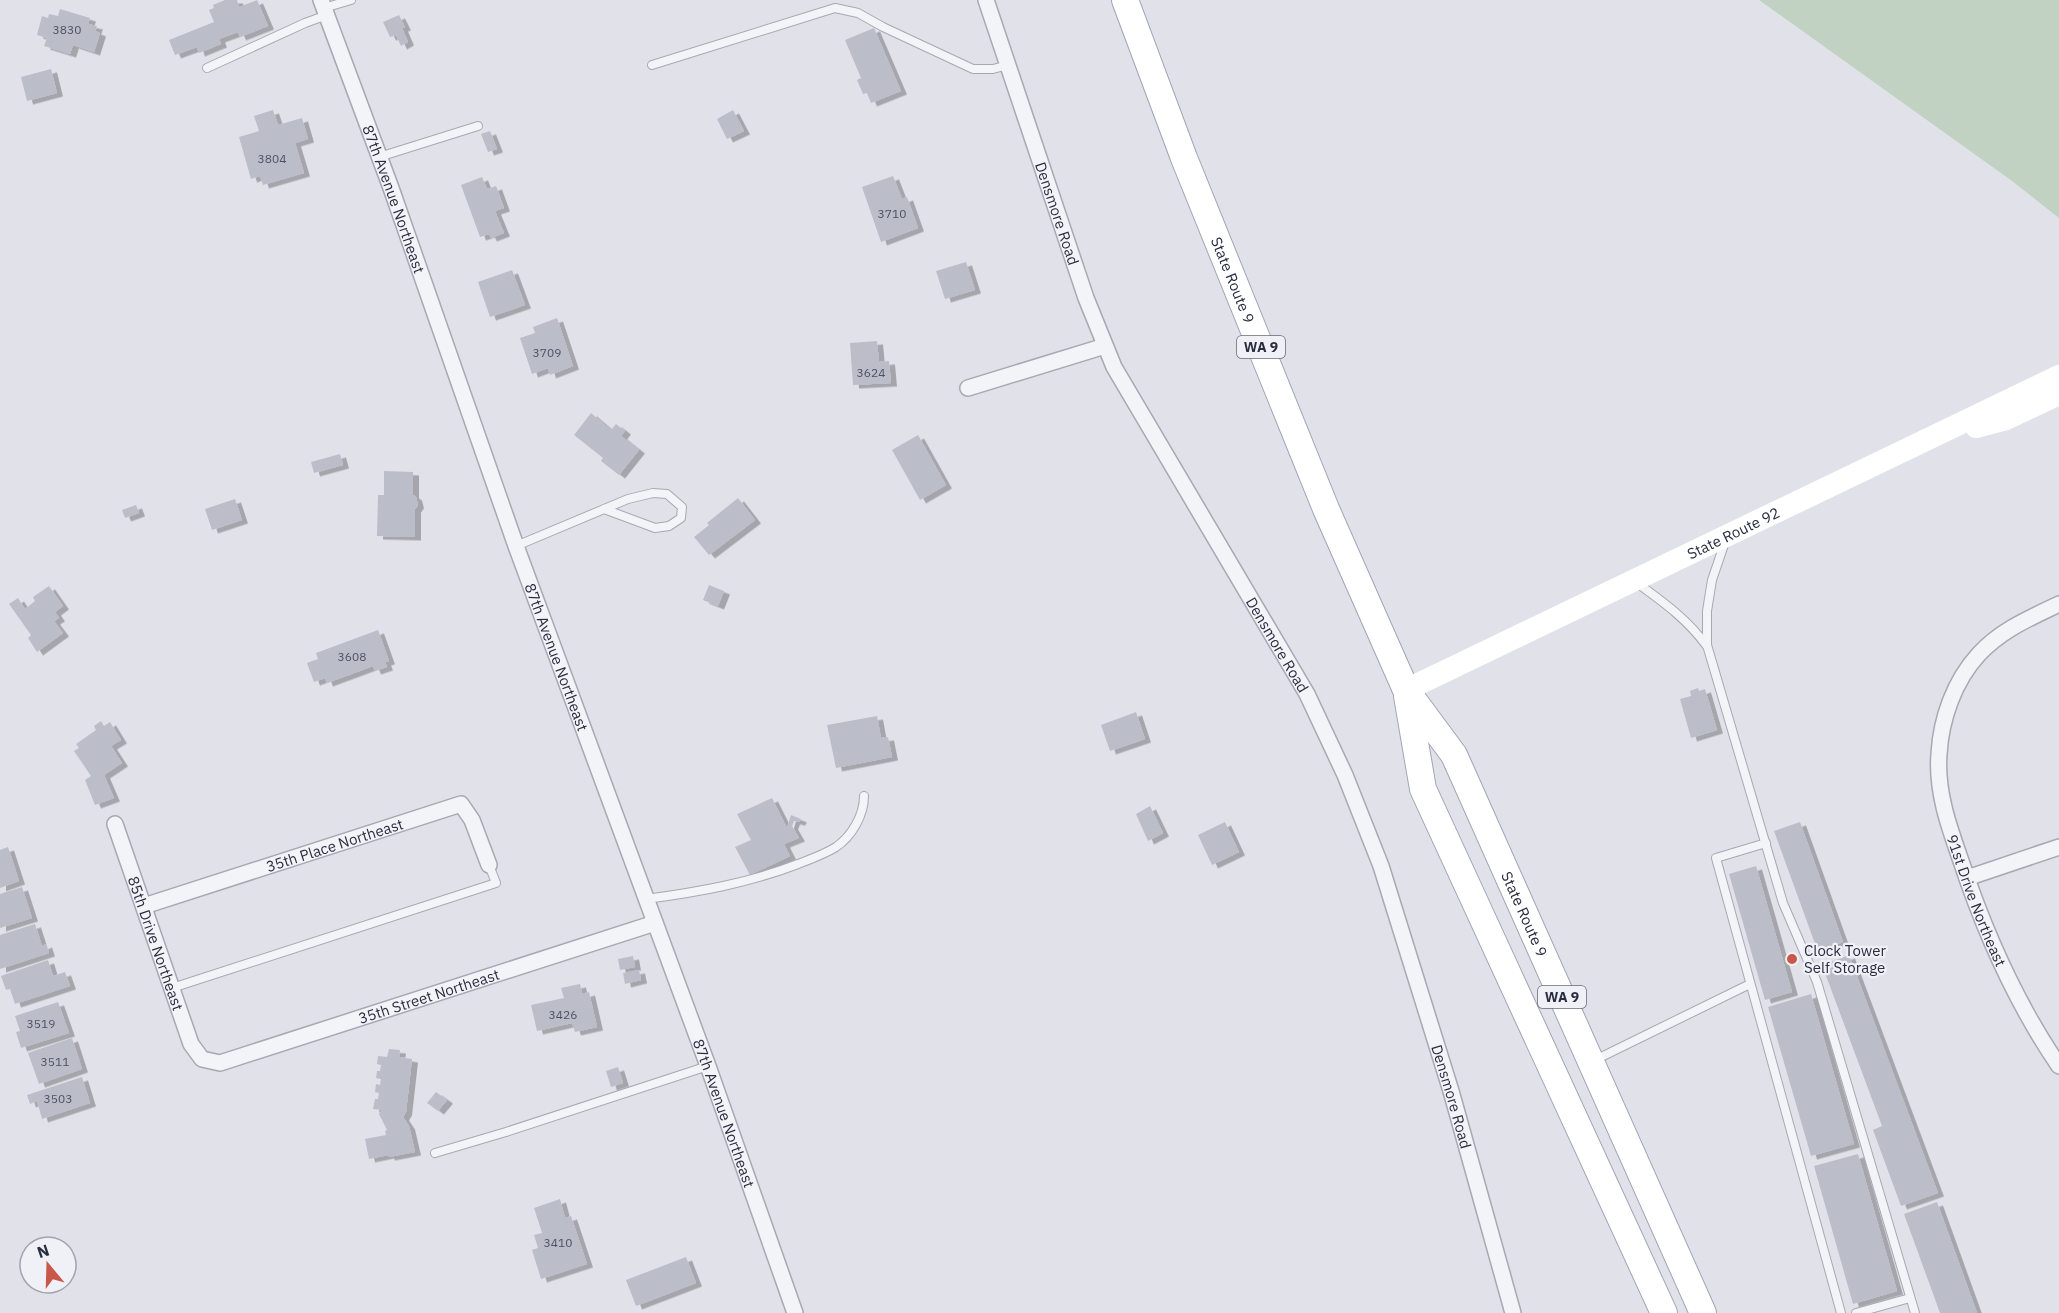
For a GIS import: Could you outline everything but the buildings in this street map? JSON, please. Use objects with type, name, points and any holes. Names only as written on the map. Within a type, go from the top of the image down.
[{"type":"main road","name":"State Route 9","points":[[1125,0],[1184,158],[1317,487],[1406,690],[1454,756],[1703,1313]]},
{"type":"main road","name":"State Route 92","points":[[1406,690],[2059,376]]},
{"type":"main road","points":[[1928,439],[2006,419],[2059,394]]},
{"type":"main road","name":"State Route 9","points":[[1406,690],[1423,789],[1664,1313]]},
{"type":"street","name":"Densmore Road","points":[[986,0],[1086,298],[1113,367],[1307,694],[1345,775],[1381,866],[1448,1080],[1513,1313]]},
{"type":"street","name":"87th Avenue Northeast","points":[[324,8],[380,157],[516,546],[708,1066],[795,1313]]},
{"type":"street","points":[[968,388],[1105,345]]},
{"type":"street","name":"91st Drive Northeast","points":[[2059,604],[2008,629],[1978,655],[1958,684],[1943,721],[1939,756],[1941,795],[1966,878],[1996,955],[2059,1066]]},
{"type":"street","name":"35th Place Northeast","points":[[144,906],[461,804],[472,820],[489,865]]},
{"type":"street","name":"85th Drive Northeast","points":[[115,824],[191,1044],[202,1059]]},
{"type":"street","points":[[1966,878],[2059,847]]},
{"type":"street","name":"35th Street Northeast","points":[[202,1059],[220,1063],[655,922]]},
{"type":"lane","points":[[207,68],[305,23],[324,8],[351,0]]},
{"type":"lane","points":[[652,65],[836,8],[858,13],[973,69],[993,69],[1008,65]]},
{"type":"lane","points":[[380,157],[478,126]]},
{"type":"lane","points":[[516,546],[604,509],[628,499],[653,493],[668,494],[682,507],[681,519],[669,526],[655,528],[604,509]]},
{"type":"lane","points":[[1727,535],[1712,580],[1707,611],[1707,645],[1783,903],[1817,982],[1915,1313]]},
{"type":"lane","points":[[1633,581],[1676,612],[1707,645]]},
{"type":"lane","points":[[646,899],[718,888],[779,871],[811,859],[836,847],[848,836],[857,823],[864,796]]},
{"type":"lane","points":[[1766,843],[1716,858],[1841,1313]]},
{"type":"lane","points":[[172,988],[496,882],[489,865]]},
{"type":"lane","points":[[1591,1062],[1750,984]]},
{"type":"lane","points":[[435,1153],[708,1066]]},
{"type":"lane","points":[[1856,1313],[1910,1298]]},
{"type":"green space","points":[[1759,0],[2059,0],[2059,218],[2012,181]]},
{"type":"place","name":"Clock Tower Self Storage","points":[[1792,959]]}]
